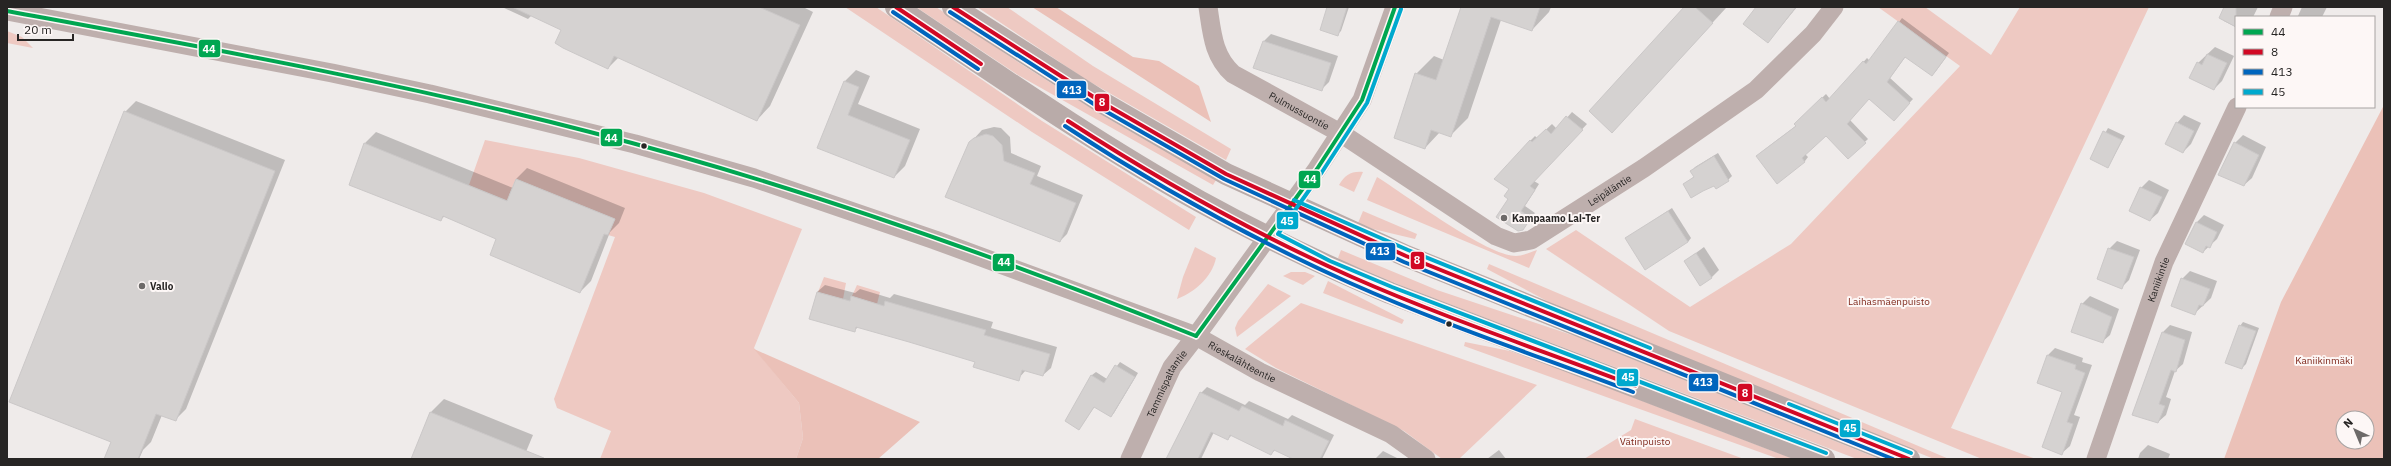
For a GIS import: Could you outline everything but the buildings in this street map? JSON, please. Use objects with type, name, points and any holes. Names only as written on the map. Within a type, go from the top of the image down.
[{"type":"highway","points":[[896,7],[1129,160],[1200,202],[1327,266],[1390,293],[1824,459]]},
{"type":"highway","points":[[953,7],[1103,103],[1226,174],[1411,258],[1908,459]]},
{"type":"street","name":"Pulmussuontie","points":[[1208,7],[1216,52],[1225,67],[1244,82],[1342,134],[1269,236]]},
{"type":"street","points":[[1342,134],[1362,100],[1395,7]]},
{"type":"street","name":"Leipäläntie","points":[[1342,134],[1496,236],[1514,243],[1531,240],[1644,168],[1756,90],[1813,34],[1834,7]]},
{"type":"street","points":[[2280,16],[2284,7]]},
{"type":"street","name":"Rieskalähteentie","points":[[7,11],[360,79],[536,118],[635,144],[754,178],[922,235],[1196,336],[1260,372],[1391,434],[1426,459]]},
{"type":"street","name":"Kaniikintie","points":[[2096,459],[2164,262],[2237,108]]},
{"type":"street","name":"Tammispaltantie","points":[[1130,459],[1172,367],[1269,236]]},
{"type":"green space","points":[[845,7],[876,7],[1042,121],[1196,217],[1189,230],[1032,132]]},
{"type":"green space","points":[[916,7],[936,7],[1024,66],[1107,118],[1216,180],[1213,185],[1018,75]]},
{"type":"green space","points":[[977,7],[1007,7],[1093,66],[1231,149],[1226,160],[1085,79]]},
{"type":"green space","points":[[1032,7],[1056,7],[1133,57],[1159,61],[1199,86],[1211,122]]},
{"type":"green space","name":"Laihasmäenpuisto","points":[[1878,7],[1925,7],[1991,55],[2020,7],[2149,7],[1951,428],[2036,459],[1982,459],[1669,331],[1546,249],[1576,230],[1690,307],[1791,244],[1960,66]]},
{"type":"green space","points":[[7,31],[22,37],[33,48],[7,43]]},
{"type":"green space","name":"Kaniikinmäki","points":[[2384,105],[2384,459],[2224,459],[2281,302]]},
{"type":"green space","points":[[485,140],[579,158],[704,193],[802,229],[754,348],[799,403],[803,438],[796,459],[600,459],[611,431],[557,408],[554,399],[615,237],[608,235],[615,219],[516,179],[509,195],[513,197],[511,202],[469,185]]},
{"type":"green space","points":[[1363,172],[1354,192],[1339,185],[1349,174]]},
{"type":"green space","points":[[1377,177],[1446,223],[1486,246],[1503,253],[1516,256],[1524,255],[1537,250],[1529,268],[1367,200]]},
{"type":"green space","points":[[1363,211],[1417,234],[1415,239],[1373,229],[1358,223]]},
{"type":"green space","points":[[1195,247],[1216,258],[1214,265],[1202,283],[1184,296],[1177,299],[1183,277]]},
{"type":"green space","points":[[1341,250],[1437,290],[1578,337],[1879,459],[1857,459],[1407,288],[1340,260],[1338,258]]},
{"type":"green space","points":[[1489,264],[1949,459],[1934,459],[1558,307],[1487,269]]},
{"type":"green space","points":[[1291,272],[1305,272],[1315,276],[1303,285],[1283,276]]},
{"type":"green space","points":[[824,277],[846,283],[843,299],[818,292]]},
{"type":"green space","points":[[1328,281],[1404,320],[1402,324],[1323,293]]},
{"type":"green space","points":[[1268,284],[1291,296],[1237,337],[1235,328],[1238,321]]},
{"type":"green space","points":[[857,285],[880,292],[877,304],[852,296]]},
{"type":"green space","points":[[1301,303],[1537,385],[1459,459],[1442,459],[1404,431],[1276,368],[1245,349]]},
{"type":"green space","points":[[1465,342],[1510,351],[1794,459],[1779,459],[1464,346]]},
{"type":"green space","points":[[754,349],[920,422],[878,459],[796,459],[803,438],[799,403]]},
{"type":"green space","name":"Vätinpuisto","points":[[1635,419],[1744,459],[1584,459],[1631,430]]},
{"type":"transit line","name":"8","points":[[896,7],[981,64]]},
{"type":"transit line","name":"8","points":[[953,7],[1103,103],[1226,174],[1406,256],[1909,459]]},
{"type":"transit line","name":"44","points":[[1196,336],[1317,169],[1362,100],[1395,7]]},
{"type":"transit line","name":"45","points":[[1401,9],[1367,103],[1322,172],[1278,234],[1330,261],[1392,287],[1826,453]]},
{"type":"transit line","name":"44","points":[[7,11],[373,81],[518,114],[667,152],[896,224],[1048,279],[1196,336]]},
{"type":"transit line","name":"413","points":[[893,12],[978,69]]},
{"type":"transit line","name":"413","points":[[950,12],[1100,108],[1224,179],[1404,262],[1893,459]]},
{"type":"transit line","name":"8","points":[[1068,121],[1102,143],[1207,205],[1315,260],[1422,306],[1635,386]]},
{"type":"transit line","name":"413","points":[[1065,126],[1134,170],[1204,210],[1313,266],[1420,312],[1633,392]]},
{"type":"transit line","name":"45","points":[[1294,200],[1408,250],[1650,348]]},
{"type":"transit line","name":"45","points":[[1789,404],[1911,453]]},
{"type":"place","name":"Kampaamo Lai-Ter","points":[[1504,218]]},
{"type":"place","name":"Valio","points":[[142,286]]}]
